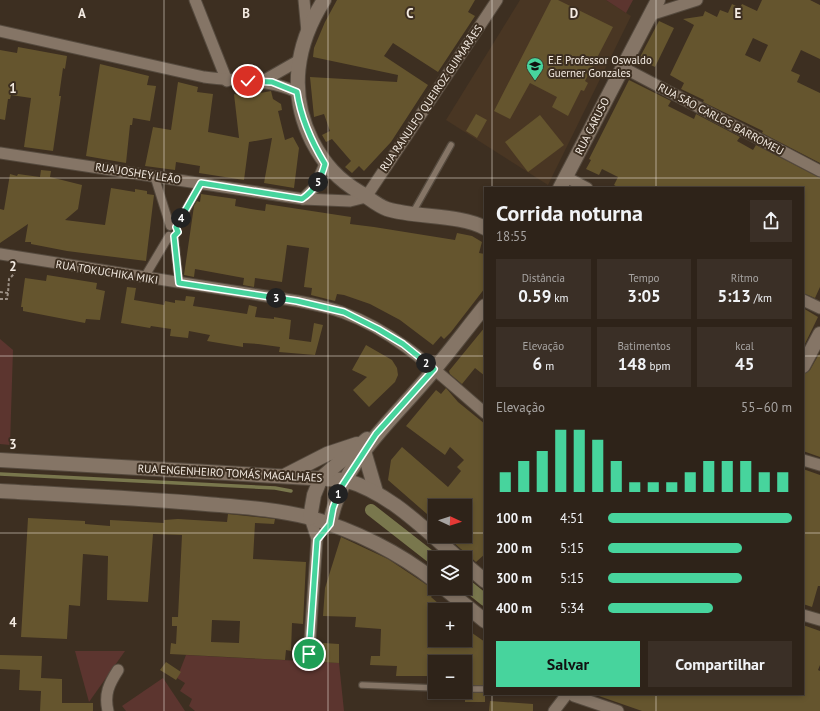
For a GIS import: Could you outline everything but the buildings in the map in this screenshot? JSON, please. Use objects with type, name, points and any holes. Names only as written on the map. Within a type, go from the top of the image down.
[{"type":"street","points":[[195,0],[227,81]]},
{"type":"street","points":[[304,0],[307,32]]},
{"type":"street","points":[[324,0],[307,32],[298,61],[297,92],[300,112],[306,130],[325,164],[347,184],[385,209],[411,214],[447,218],[484,228]]},
{"type":"street","name":"RUA RANULFO QUEIROZ GUIMARÃES","points":[[366,197],[497,0]]},
{"type":"street","name":"RUA CARUSO","points":[[563,182],[658,0]]},
{"type":"street","points":[[650,15],[697,0]]},
{"type":"street","points":[[0,32],[204,77],[227,81],[263,81],[282,85],[297,92]]},
{"type":"street","points":[[263,81],[298,61]]},
{"type":"street","name":"RUA SÃO CARLOS BARROMEU","points":[[622,67],[820,171]]},
{"type":"street","name":"RUA JOSHEY LEÃO","points":[[0,153],[154,175],[302,199],[350,201],[366,197]]},
{"type":"street","points":[[302,199],[315,187],[325,164]]},
{"type":"street","points":[[144,278],[172,236],[178,232],[173,226],[154,175]]},
{"type":"street","points":[[563,182],[583,187]]},
{"type":"street","points":[[173,226],[201,183]]},
{"type":"street","points":[[172,236],[179,283]]},
{"type":"street","name":"RUA TOKUCHIKA MIKI","points":[[0,254],[297,301],[344,312],[378,329],[403,344],[484,412]]},
{"type":"street","points":[[804,300],[820,308]]},
{"type":"street","points":[[309,654],[317,540],[311,514],[320,481],[364,447],[434,369],[484,307]]},
{"type":"street","points":[[804,364],[820,334]]},
{"type":"street","points":[[284,476],[336,451],[364,447]]},
{"type":"street","points":[[317,540],[331,520],[343,484],[364,447]]},
{"type":"street","points":[[364,447],[376,492]]},
{"type":"street","name":"RUA ENGENHEIRO TOMÁS MAGALHÃES","points":[[0,460],[284,476],[343,484],[362,484],[407,514],[450,551]]},
{"type":"street","points":[[804,460],[820,466]]},
{"type":"street","points":[[0,491],[178,502],[311,514],[331,520],[365,538],[394,554],[428,576]]},
{"type":"street","points":[[472,570],[484,580]]},
{"type":"street","points":[[453,595],[484,620]]},
{"type":"street","points":[[804,615],[820,620]]},
{"type":"street","points":[[108,711],[106,694],[109,683],[118,670]]},
{"type":"street","points":[[554,711],[565,695]]},
{"type":"street","points":[[573,695],[618,711]]},
{"type":"lane","points":[[411,214],[451,145]]},
{"type":"lane","points":[[362,685],[428,688]]},
{"type":"lane","points":[[472,689],[484,688]]},
{"type":"path","points":[[0,299],[7,299],[9,279],[14,274],[17,257]]},
{"type":"path","points":[[0,292],[8,293]]},
{"type":"shaded area","name":"E.E Professor Oswaldo Guerner Gonzales","points":[[520,0],[606,0],[631,16],[548,185],[446,120]]},
{"type":"shaded area","points":[[606,0],[633,0],[626,13]]},
{"type":"shaded area","points":[[0,339],[13,350],[10,445],[0,444]]},
{"type":"shaded area","points":[[75,651],[125,651],[89,702]]},
{"type":"shaded area","points":[[186,655],[339,663],[344,711],[195,711],[189,706],[192,699],[180,691],[185,683],[177,678]]},
{"type":"shaded area","points":[[163,678],[185,711],[126,711],[122,706]]},
{"type":"waterway","points":[[0,474],[275,488],[291,491]]},
{"type":"waterway","points":[[371,510],[428,555]]},
{"type":"waterway","points":[[472,590],[484,599]]},
{"type":"place","name":"E.E Professor Oswaldo Guerner Gonzales","points":[[535,81]]},
{"type":"route","points":[[248,81],[272,82],[297,92],[300,112],[306,130],[325,164],[322,174],[310,194],[302,199],[201,183],[176,227],[178,232],[174,236],[179,283],[297,301],[344,312],[378,329],[403,344],[434,369],[376,434],[353,467],[336,498],[330,524],[317,540],[309,654]]}]
